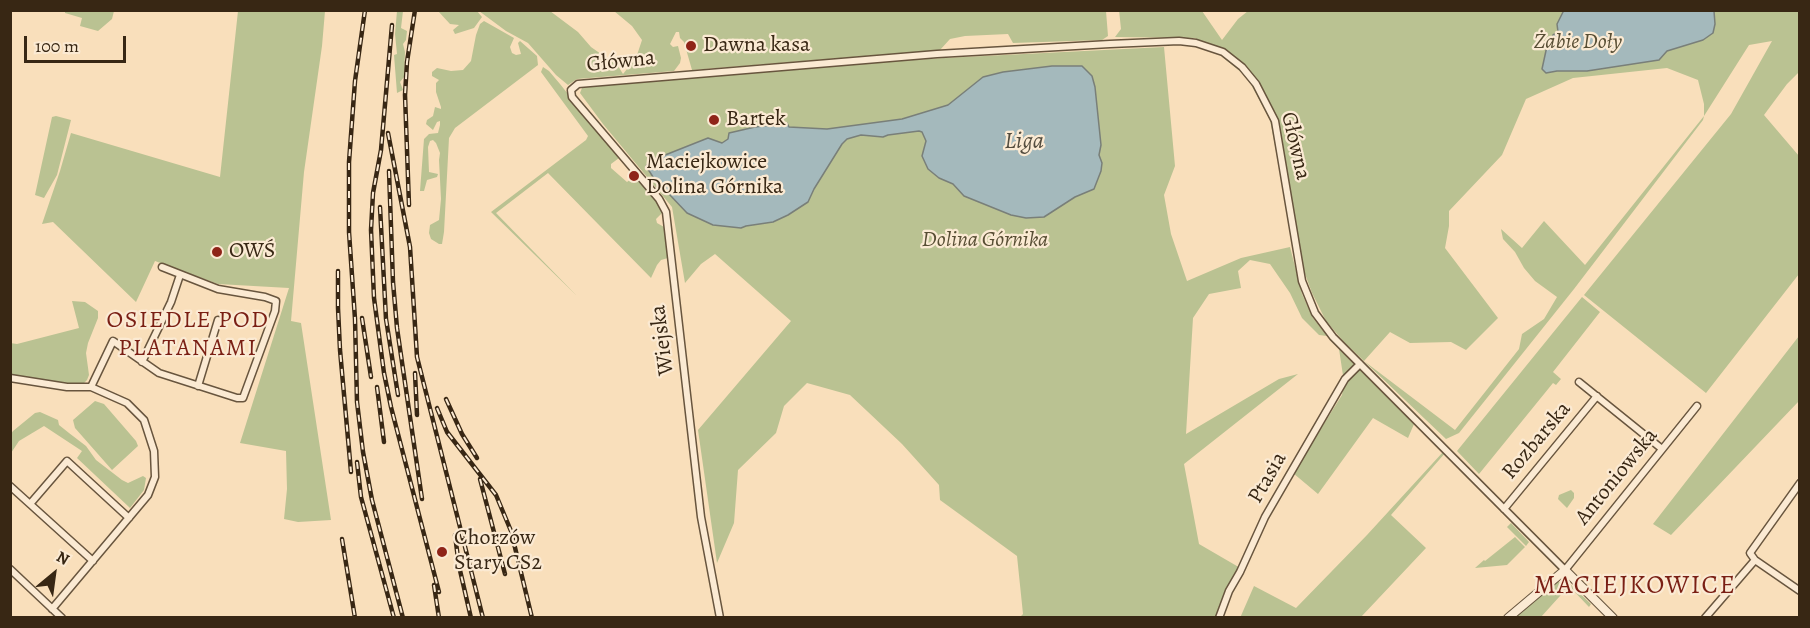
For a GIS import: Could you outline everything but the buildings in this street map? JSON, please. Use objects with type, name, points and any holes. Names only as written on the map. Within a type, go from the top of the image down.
[{"type":"street","name":"Główna","points":[[571,90],[578,84],[590,82],[859,60],[1174,42],[1191,42],[1223,52],[1242,67],[1256,84],[1275,121],[1302,281],[1315,313],[1333,337],[1613,618]]},
{"type":"street","name":"Wiejska","points":[[571,90],[572,98],[659,199],[666,212],[701,517],[720,618]]},
{"type":"street","points":[[91,387],[112,341],[165,376],[243,398],[275,311],[276,301],[218,289],[162,267]]},
{"type":"street","points":[[142,362],[171,302],[180,275]]},
{"type":"street","points":[[198,386],[218,320]]},
{"type":"street","name":"Ptasia","points":[[1219,618],[1229,591],[1265,517],[1345,379],[1360,364]]},
{"type":"street","points":[[10,378],[67,387],[91,387],[132,407],[141,415],[148,429],[155,457],[155,477],[148,495],[52,609]]},
{"type":"street","points":[[1579,382],[1662,449]]},
{"type":"street","name":"Rozbarska","points":[[1504,509],[1597,396]]},
{"type":"street","name":"Antoniowska","points":[[1565,570],[1697,406]]},
{"type":"street","points":[[30,504],[67,461],[129,518]]},
{"type":"street","points":[[1800,483],[1750,553],[1755,560],[1800,591]]},
{"type":"street","points":[[10,486],[93,561]]},
{"type":"street","points":[[1706,618],[1755,560]]},
{"type":"street","points":[[10,569],[62,618]]},
{"type":"street","points":[[1508,618],[1565,570]]},
{"type":"green space","points":[[65,10],[114,11],[112,19],[98,31],[80,26],[82,18],[65,13]]},
{"type":"green space","points":[[1119,10],[1202,11],[1222,40],[1238,19],[1248,11],[1799,11],[1799,72],[1764,115],[1799,156],[1799,274],[1706,393],[1584,295],[1731,114],[1772,41],[1749,45],[1703,120],[1574,289],[1459,433],[1446,439],[1344,342],[1326,321],[1312,293],[1294,244],[1270,120],[1247,77],[1195,38],[1115,37],[1121,29]],"holes":[[[1667,68],[1698,80],[1704,104],[1704,116],[1585,265],[1544,221],[1522,248],[1501,229],[1503,239],[1515,252],[1524,268],[1535,281],[1557,297],[1544,319],[1522,334],[1519,349],[1455,430],[1364,361],[1390,332],[1410,343],[1451,342],[1466,350],[1498,318],[1445,248],[1449,211],[1502,155],[1526,99],[1573,78]]]},
{"type":"green space","points":[[238,11],[325,11],[304,172],[291,321],[301,323],[331,520],[298,522],[284,519],[287,489],[286,451],[240,443],[289,288],[218,284],[155,261],[136,302],[53,222],[42,224],[71,133],[220,177]]},
{"type":"green space","points":[[397,11],[403,11],[401,28],[407,31],[403,44],[404,77],[400,82],[403,90],[397,93],[394,55],[397,54],[395,34]]},
{"type":"green space","points":[[438,11],[477,11],[482,17],[474,28],[455,34],[453,30],[459,25],[450,24]]},
{"type":"green space","points":[[479,11],[550,11],[578,32],[591,47],[618,66],[623,74],[636,58],[642,40],[632,26],[614,11],[1106,11],[1108,36],[1102,40],[1013,43],[1008,34],[965,36],[950,39],[940,50],[692,70],[684,42],[679,32],[676,32],[670,44],[673,47],[678,46],[681,58],[674,71],[577,79],[568,85],[528,43],[506,31]]},
{"type":"green space","points":[[484,21],[514,38],[510,47],[512,53],[516,55],[521,54],[518,43],[520,41],[537,56],[538,65],[455,128],[449,138],[444,232],[442,244],[439,244],[431,239],[429,233],[430,225],[439,220],[441,199],[440,153],[433,140],[430,141],[428,147],[429,172],[438,174],[437,177],[427,180],[424,191],[420,191],[424,139],[429,134],[438,133],[440,125],[440,121],[437,122],[433,130],[426,124],[427,120],[433,116],[435,107],[441,109],[436,92],[436,83],[439,80],[432,76],[432,72],[437,68],[451,71],[463,70],[471,61],[476,35],[480,24]]},
{"type":"green space","name":"Dolina Górnika","points":[[1164,47],[1175,166],[1164,195],[1171,234],[1187,281],[1241,258],[1290,247],[1302,294],[1313,318],[1327,336],[1319,335],[1302,318],[1290,293],[1270,264],[1250,260],[1238,271],[1241,288],[1209,294],[1193,318],[1186,434],[1279,379],[1298,374],[1184,464],[1199,544],[1242,569],[1221,617],[1020,617],[1023,614],[1017,556],[940,500],[939,485],[902,444],[850,395],[807,383],[784,406],[776,433],[738,470],[734,523],[717,563],[698,430],[791,321],[715,254],[701,264],[685,283],[672,207],[603,124],[580,93],[582,88],[626,78]]},
{"type":"green space","points":[[543,67],[560,84],[619,158],[611,164],[611,168],[627,182],[635,176],[656,201],[662,213],[656,219],[657,223],[664,227],[668,258],[661,260],[651,278],[548,173],[496,213],[577,296],[491,212],[586,140],[588,136],[541,72]]},
{"type":"green space","points":[[52,117],[71,120],[57,175],[44,198],[35,195]]},
{"type":"green space","points":[[1582,297],[1600,312],[1553,372],[1561,379],[1556,385],[1553,383],[1479,474],[1457,451]]},
{"type":"green space","points":[[72,301],[85,302],[98,311],[98,318],[86,353],[89,375],[87,380],[82,385],[77,385],[11,375],[10,343],[17,344],[79,328]]},
{"type":"green space","points":[[1799,336],[1799,401],[1671,535],[1653,524]]},
{"type":"green space","points":[[1339,349],[1414,424],[1408,438],[1373,418],[1318,494],[1293,473],[1342,395],[1344,382]]},
{"type":"green space","points":[[95,401],[104,404],[138,446],[112,470],[75,428],[73,420]]},
{"type":"green space","points":[[40,412],[58,420],[59,425],[86,446],[96,460],[122,480],[128,483],[143,476],[146,478],[144,490],[130,508],[77,458],[82,451],[44,426],[19,441],[11,453],[13,431],[35,413]]},
{"type":"green space","points":[[1443,452],[1446,452],[1391,515],[1426,548],[1361,617],[1240,618],[1254,586],[1296,608]]},
{"type":"green space","points":[[1571,490],[1574,498],[1567,508],[1558,499],[1559,495]]},
{"type":"green space","points":[[1511,523],[1529,542],[1526,546],[1507,527]]},
{"type":"green space","points":[[1515,537],[1525,547],[1507,565],[1475,568],[1484,560]]},
{"type":"green space","points":[[1556,582],[1568,582],[1591,604],[1589,607],[1569,586],[1541,617],[1514,618]]},
{"type":"water","name":"Żabie Doły","points":[[1564,10],[1714,11],[1715,24],[1713,33],[1703,40],[1667,51],[1659,60],[1587,71],[1546,73],[1542,69],[1547,46],[1552,42],[1553,35],[1558,32],[1557,24]]},
{"type":"water","name":"Liga","points":[[1052,66],[1082,66],[1092,76],[1101,145],[1099,155],[1102,163],[1094,189],[1075,197],[1044,217],[1026,218],[1011,215],[964,196],[953,184],[939,178],[928,169],[922,156],[926,141],[922,132],[919,131],[883,137],[861,135],[847,139],[808,202],[773,222],[741,228],[713,225],[687,213],[660,188],[646,166],[650,161],[708,138],[722,143],[728,139],[729,133],[755,127],[787,123],[789,127],[827,129],[902,119],[948,105],[983,77]]},
{"type":"railway","points":[[365,10],[355,81],[349,162],[349,232],[355,319],[357,402],[372,500],[403,618]]},
{"type":"railway","points":[[409,205],[405,95],[407,62],[415,10]]},
{"type":"railway","points":[[392,25],[381,150],[373,193],[371,230],[374,298],[391,407],[439,592]]},
{"type":"railway","points":[[388,133],[410,247],[417,357],[483,618]]},
{"type":"railway","points":[[389,171],[397,328],[422,499]]},
{"type":"railway","points":[[380,207],[386,319],[398,395]]},
{"type":"railway","points":[[338,271],[340,350],[351,472]]},
{"type":"railway","points":[[362,318],[371,377]]},
{"type":"railway","points":[[415,373],[417,415]]},
{"type":"railway","points":[[377,387],[384,442]]},
{"type":"railway","points":[[446,399],[462,434],[477,458]]},
{"type":"railway","points":[[437,408],[447,432],[496,495],[511,531],[532,618]]},
{"type":"railway","points":[[357,462],[361,497],[394,618]]},
{"type":"railway","points":[[480,479],[505,574]]},
{"type":"railway","points":[[455,535],[459,566],[471,618]]},
{"type":"railway","points":[[342,539],[355,618]]},
{"type":"railway","points":[[434,585],[439,618]]},
{"type":"place","name":"Dawna kasa","points":[[691,46]]},
{"type":"place","name":"Bartek","points":[[714,120]]},
{"type":"place","name":"Maciejkowice Dolina Górnika","points":[[634,176]]},
{"type":"place","name":"OWŚ","points":[[217,252]]},
{"type":"place","name":"Chorzów Stary CS2","points":[[442,552]]},
{"type":"district","name":"OSIEDLE POD PLATANAMI","points":[[188,335]]},
{"type":"district","name":"MACIEJKOWICE","points":[[1635,587]]}]
